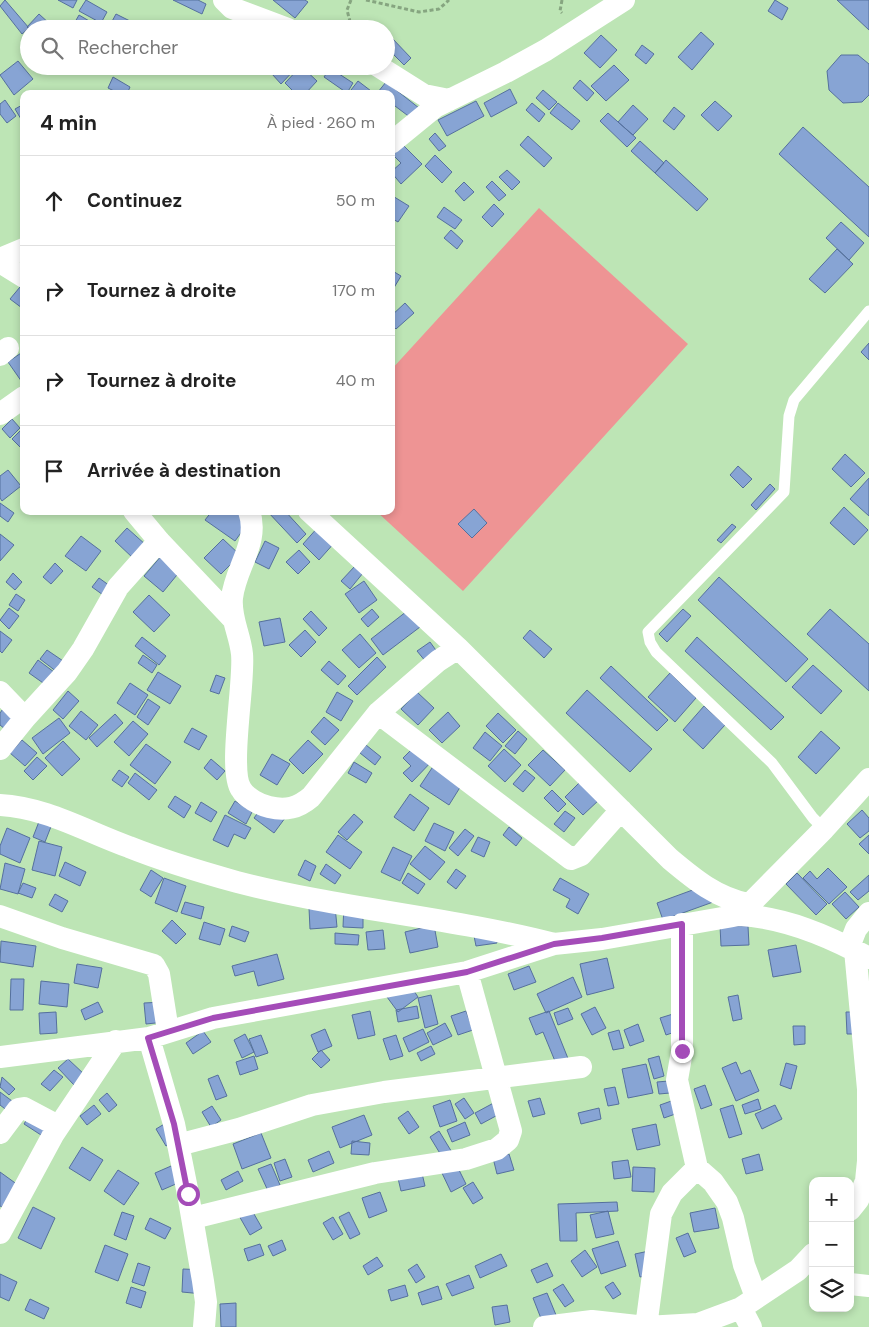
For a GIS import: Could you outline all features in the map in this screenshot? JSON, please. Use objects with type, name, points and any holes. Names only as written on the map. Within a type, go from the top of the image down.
[{"type":"street","points":[[395,139],[425,113],[546,50],[624,0]]},
{"type":"street","points":[[223,3],[266,20]]},
{"type":"street","points":[[392,75],[424,95],[449,100]]},
{"type":"street","points":[[0,261],[20,252]]},
{"type":"street","points":[[0,261],[20,274]]},
{"type":"street","points":[[0,414],[20,400]]},
{"type":"street","points":[[137,515],[159,541],[232,618]]},
{"type":"street","points":[[251,515],[253,521],[252,533],[232,597],[232,618],[242,654],[238,778],[240,789],[250,798],[266,807],[281,810],[303,803],[311,797],[378,712],[438,661],[458,648]]},
{"type":"street","points":[[313,515],[458,648],[670,859],[704,887],[732,901],[743,909],[786,922],[858,951]]},
{"type":"street","points":[[0,749],[67,672],[83,649],[118,587],[159,541]]},
{"type":"street","points":[[0,692],[25,718]]},
{"type":"street","points":[[378,712],[571,859],[576,859],[581,855],[621,810]]},
{"type":"street","points":[[0,1057],[158,1035],[213,1018],[467,972],[554,944],[682,924],[743,909],[824,828],[869,779]]},
{"type":"street","points":[[0,805],[25,807],[130,848],[235,881],[295,896],[499,930],[554,944]]},
{"type":"street","points":[[854,1205],[866,1181],[868,1161],[868,1089],[856,929],[869,913]]},
{"type":"street","points":[[0,916],[62,938],[154,965],[159,974],[158,1035],[167,1095],[193,1218],[206,1302],[204,1327]]},
{"type":"street","points":[[682,924],[682,1051],[677,1080],[697,1168],[713,1182],[727,1202],[733,1218],[744,1265],[749,1311]]},
{"type":"street","points":[[193,1218],[357,1177],[392,1170],[446,1164],[497,1149],[508,1140],[512,1130],[467,972]]},
{"type":"street","points":[[0,1233],[58,1126],[116,1041]]},
{"type":"street","points":[[178,1145],[239,1129],[312,1105],[384,1092],[580,1067]]},
{"type":"street","points":[[0,1133],[18,1108],[24,1108],[58,1126]]},
{"type":"street","points":[[646,1327],[661,1214],[672,1193],[697,1168]]},
{"type":"street","points":[[544,1327],[592,1321],[646,1327],[695,1325],[749,1311],[808,1266]]},
{"type":"street","points":[[854,1284],[869,1286]]},
{"type":"lane","points":[[824,828],[813,818],[772,763],[656,652],[650,642],[648,632],[784,492],[789,416],[794,400],[869,311]]},
{"type":"path","points":[[350,20],[347,10],[351,0]]},
{"type":"path","points":[[366,0],[420,12],[439,9],[449,0]]},
{"type":"shaded area","points":[[539,208],[688,344],[463,591],[380,515],[395,515],[395,366]]},
{"type":"building","points":[[5,0],[22,20],[20,20],[20,31],[0,6]]},
{"type":"building","points":[[58,0],[77,0],[73,8]]},
{"type":"building","points":[[86,0],[107,12],[103,20],[96,20],[79,11]]},
{"type":"building","points":[[173,0],[198,0],[206,4],[202,14]]},
{"type":"building","points":[[273,0],[305,0],[308,2],[295,18]]},
{"type":"building","points":[[775,0],[788,8],[782,20],[768,11]]},
{"type":"building","points":[[837,0],[869,0],[869,30]]},
{"type":"building","points":[[39,14],[46,20],[33,20]]},
{"type":"building","points":[[116,14],[128,20],[113,20]]},
{"type":"building","points":[[79,15],[88,20],[76,20]]},
{"type":"building","points":[[701,32],[714,44],[692,70],[678,57]]},
{"type":"building","points":[[601,35],[617,50],[600,68],[584,53]]},
{"type":"building","points":[[395,41],[411,58],[404,65],[395,56]]},
{"type":"building","points":[[642,45],[654,54],[646,64],[635,55]]},
{"type":"building","points":[[841,55],[858,55],[869,64],[869,95],[862,102],[843,103],[829,90],[827,71]]},
{"type":"building","points":[[18,61],[20,63],[20,75],[30,75],[33,79],[14,95],[0,75]]},
{"type":"building","points":[[614,65],[629,80],[606,101],[591,86]]},
{"type":"building","points":[[273,75],[290,75],[281,84]]},
{"type":"building","points":[[293,75],[311,75],[317,81],[309,90],[292,90],[285,83]]},
{"type":"building","points":[[325,75],[341,75],[353,83],[349,90],[343,90],[324,77]]},
{"type":"building","points":[[113,77],[130,87],[129,90],[112,90],[108,88]]},
{"type":"building","points":[[580,80],[594,93],[587,101],[573,88]]},
{"type":"building","points":[[358,81],[370,90],[351,90]]},
{"type":"building","points":[[386,82],[419,108],[411,118],[395,106],[395,90],[380,90]]},
{"type":"building","points":[[510,89],[517,103],[491,117],[484,103]]},
{"type":"building","points":[[543,90],[557,102],[549,110],[536,98]]},
{"type":"building","points":[[5,100],[16,116],[7,123],[0,114],[0,104]]},
{"type":"building","points":[[476,101],[484,116],[447,136],[438,120]]},
{"type":"building","points":[[715,101],[732,116],[718,131],[701,115]]},
{"type":"building","points":[[532,103],[545,114],[539,122],[526,110]]},
{"type":"building","points":[[558,103],[580,121],[572,130],[550,113]]},
{"type":"building","points":[[633,105],[648,119],[633,135],[618,122]]},
{"type":"building","points":[[20,106],[20,117],[15,109]]},
{"type":"building","points":[[674,107],[685,116],[674,130],[663,121]]},
{"type":"building","points":[[608,113],[636,138],[627,147],[600,121]]},
{"type":"building","points":[[803,127],[869,187],[869,237],[779,154]]},
{"type":"building","points":[[435,133],[446,146],[439,151],[429,139]]},
{"type":"building","points":[[528,136],[552,158],[544,167],[520,145]]},
{"type":"building","points":[[640,141],[664,163],[655,173],[631,151]]},
{"type":"building","points":[[403,145],[422,164],[401,184],[395,177],[395,168],[401,163],[395,157],[395,153]]},
{"type":"building","points":[[435,155],[452,172],[442,183],[425,166]]},
{"type":"building","points":[[666,160],[708,199],[697,211],[655,173]]},
{"type":"building","points":[[507,170],[520,182],[512,190],[499,177]]},
{"type":"building","points":[[492,181],[506,195],[499,201],[486,187]]},
{"type":"building","points":[[464,182],[474,192],[464,201],[455,191]]},
{"type":"building","points":[[395,197],[409,206],[398,222],[395,220]]},
{"type":"building","points":[[494,204],[504,214],[492,227],[482,217]]},
{"type":"building","points":[[444,207],[462,220],[455,229],[437,217]]},
{"type":"building","points":[[841,222],[864,243],[849,260],[826,238]]},
{"type":"building","points":[[451,230],[463,241],[457,249],[444,238]]},
{"type":"building","points":[[837,249],[853,264],[825,293],[809,279]]},
{"type":"building","points":[[395,272],[401,276],[395,286]]},
{"type":"building","points":[[20,287],[20,306],[10,299]]},
{"type":"building","points":[[405,303],[414,313],[396,329],[395,312]]},
{"type":"building","points":[[869,343],[869,360],[861,352]]},
{"type":"building","points":[[20,354],[20,379],[8,362]]},
{"type":"building","points":[[12,419],[20,428],[10,438],[2,429]]},
{"type":"building","points":[[20,431],[20,447],[12,439]]},
{"type":"building","points":[[845,454],[865,473],[851,487],[832,469]]},
{"type":"building","points":[[738,466],[752,479],[743,488],[730,475]]},
{"type":"building","points":[[8,470],[20,485],[20,487],[2,501],[0,498],[0,476]]},
{"type":"building","points":[[869,478],[869,516],[850,499]]},
{"type":"building","points":[[770,484],[775,489],[756,510],[751,505]]},
{"type":"building","points":[[0,503],[14,513],[8,522],[0,516]]},
{"type":"building","points":[[844,507],[868,530],[854,545],[830,523]]},
{"type":"building","points":[[474,509],[487,523],[472,538],[458,524]]},
{"type":"building","points":[[209,515],[245,515],[248,523],[235,541],[205,520]]},
{"type":"building","points":[[271,515],[289,515],[306,534],[297,543]]},
{"type":"building","points":[[732,524],[736,527],[721,543],[717,540]]},
{"type":"building","points":[[319,526],[336,541],[319,560],[303,544]]},
{"type":"building","points":[[127,528],[146,545],[134,559],[115,541]]},
{"type":"building","points":[[0,534],[14,545],[0,561]]},
{"type":"building","points":[[81,536],[101,551],[86,571],[65,556]]},
{"type":"building","points":[[223,539],[240,555],[221,574],[204,558]]},
{"type":"building","points":[[265,541],[279,548],[269,569],[255,562]]},
{"type":"building","points":[[299,550],[310,562],[298,574],[286,562]]},
{"type":"building","points":[[162,555],[181,570],[163,592],[144,576]]},
{"type":"building","points":[[55,563],[63,571],[51,584],[43,577]]},
{"type":"building","points":[[355,566],[363,573],[350,589],[341,581]]},
{"type":"building","points":[[13,573],[22,582],[15,590],[6,582]]},
{"type":"building","points":[[719,577],[808,659],[786,682],[698,600]]},
{"type":"building","points":[[99,578],[117,591],[110,600],[92,587]]},
{"type":"building","points":[[364,581],[377,600],[359,613],[345,594]]},
{"type":"building","points":[[16,594],[25,600],[18,611],[9,605]]},
{"type":"building","points":[[149,595],[170,615],[154,632],[133,612]]},
{"type":"building","points":[[9,608],[19,616],[9,629],[0,620]]},
{"type":"building","points":[[411,608],[424,624],[383,655],[371,639]]},
{"type":"building","points":[[372,609],[379,617],[368,627],[361,619]]},
{"type":"building","points":[[683,609],[691,616],[667,642],[659,634]]},
{"type":"building","points":[[830,609],[869,644],[869,691],[807,634]]},
{"type":"building","points":[[311,611],[327,628],[319,636],[303,619]]},
{"type":"building","points":[[280,618],[285,642],[264,646],[259,622]]},
{"type":"building","points":[[305,630],[316,642],[301,657],[289,645]]},
{"type":"building","points":[[530,630],[552,649],[544,658],[523,638]]},
{"type":"building","points":[[0,631],[12,640],[2,653],[0,651]]},
{"type":"building","points":[[360,634],[376,653],[359,668],[342,650]]},
{"type":"building","points":[[142,637],[166,656],[159,665],[135,646]]},
{"type":"building","points":[[697,637],[784,717],[771,730],[685,651]]},
{"type":"building","points":[[430,642],[438,653],[426,662],[417,651]]},
{"type":"building","points":[[47,650],[69,665],[61,675],[40,659]]},
{"type":"building","points":[[143,655],[157,665],[152,673],[138,663]]},
{"type":"building","points":[[377,657],[386,667],[357,695],[348,686]]},
{"type":"building","points":[[38,660],[62,678],[53,690],[29,673]]},
{"type":"building","points":[[329,661],[346,676],[338,685],[321,670]]},
{"type":"building","points":[[813,665],[842,691],[821,714],[792,687]]},
{"type":"building","points":[[611,666],[668,720],[657,731],[600,678]]},
{"type":"building","points":[[158,672],[181,686],[170,704],[147,690]]},
{"type":"building","points":[[670,673],[696,698],[675,722],[648,697]]},
{"type":"building","points":[[216,675],[225,678],[219,694],[210,691]]},
{"type":"building","points":[[130,683],[148,695],[135,715],[117,703]]},
{"type":"building","points":[[587,690],[652,749],[630,772],[566,713]]},
{"type":"building","points":[[68,691],[79,701],[63,719],[53,710]]},
{"type":"building","points":[[337,692],[353,701],[341,721],[326,712]]},
{"type":"building","points":[[417,692],[434,708],[418,725],[401,709]]},
{"type":"building","points":[[148,699],[160,707],[148,725],[137,717]]},
{"type":"building","points":[[5,706],[21,719],[10,733],[0,725],[0,713]]},
{"type":"building","points":[[704,706],[725,725],[703,749],[683,730]]},
{"type":"building","points":[[81,711],[98,725],[86,740],[69,726]]},
{"type":"building","points":[[448,712],[460,726],[442,743],[429,730]]},
{"type":"building","points":[[498,713],[516,730],[503,743],[486,726]]},
{"type":"building","points":[[115,714],[123,723],[97,747],[89,738]]},
{"type":"building","points":[[324,717],[339,730],[325,745],[311,732]]},
{"type":"building","points":[[59,718],[70,733],[43,754],[32,738]]},
{"type":"building","points":[[133,721],[148,734],[129,756],[114,742]]},
{"type":"building","points":[[192,728],[207,736],[199,750],[184,742]]},
{"type":"building","points":[[518,731],[527,739],[515,754],[505,746]]},
{"type":"building","points":[[821,731],[840,748],[816,774],[798,757]]},
{"type":"building","points":[[485,732],[502,746],[490,761],[473,748]]},
{"type":"building","points":[[22,740],[37,753],[25,766],[10,753]]},
{"type":"building","points":[[308,740],[323,754],[303,774],[289,760]]},
{"type":"building","points":[[63,741],[80,759],[62,776],[45,758]]},
{"type":"building","points":[[419,742],[435,758],[412,782],[403,773],[411,766],[403,758]]},
{"type":"building","points":[[146,744],[171,762],[155,784],[130,765]]},
{"type":"building","points":[[366,745],[381,757],[375,765],[360,753]]},
{"type":"building","points":[[504,749],[521,765],[505,782],[488,766]]},
{"type":"building","points":[[543,750],[565,770],[550,786],[528,765]]},
{"type":"building","points":[[272,754],[290,764],[277,785],[260,775]]},
{"type":"building","points":[[37,757],[47,766],[33,780],[24,771]]},
{"type":"building","points":[[211,759],[225,771],[217,780],[204,768]]},
{"type":"building","points":[[354,762],[372,773],[366,783],[348,773]]},
{"type":"building","points":[[436,762],[464,781],[449,805],[420,786]]},
{"type":"building","points":[[119,770],[129,777],[122,787],[112,780]]},
{"type":"building","points":[[525,770],[535,778],[523,792],[513,784]]},
{"type":"building","points":[[135,773],[157,790],[149,800],[128,783]]},
{"type":"building","points":[[582,780],[600,799],[583,815],[565,797]]},
{"type":"building","points":[[552,790],[566,804],[558,812],[544,798]]},
{"type":"building","points":[[410,794],[429,808],[414,831],[394,817]]},
{"type":"building","points":[[175,796],[191,806],[184,818],[168,807]]},
{"type":"building","points":[[268,799],[288,814],[274,833],[254,818]]},
{"type":"building","points":[[235,801],[252,812],[246,824],[228,813]]},
{"type":"building","points":[[201,802],[217,812],[211,822],[195,813]]},
{"type":"building","points":[[862,810],[869,818],[869,831],[860,838],[847,824]]},
{"type":"building","points":[[565,811],[575,818],[564,832],[554,824]]},
{"type":"building","points":[[354,814],[363,822],[347,840],[338,832]]},
{"type":"building","points":[[225,815],[251,828],[245,839],[234,834],[228,847],[213,840]]},
{"type":"building","points":[[40,819],[52,824],[45,842],[33,837]]},
{"type":"building","points":[[434,823],[454,832],[445,851],[425,841]]},
{"type":"building","points":[[509,827],[522,838],[516,846],[503,835]]},
{"type":"building","points":[[7,828],[30,838],[20,863],[0,854],[0,846]]},
{"type":"building","points":[[465,829],[474,836],[458,856],[449,848]]},
{"type":"building","points":[[338,835],[362,852],[350,869],[326,852]]},
{"type":"building","points":[[869,835],[869,854],[859,844]]},
{"type":"building","points":[[478,837],[490,842],[484,857],[471,851]]},
{"type":"building","points":[[39,841],[62,847],[55,876],[32,870]]},
{"type":"building","points":[[425,846],[445,862],[430,880],[410,864]]},
{"type":"building","points":[[393,847],[412,856],[400,881],[381,872]]},
{"type":"building","points":[[305,860],[316,866],[310,881],[298,875]]},
{"type":"building","points":[[65,862],[86,872],[80,886],[59,876]]},
{"type":"building","points":[[5,863],[25,869],[18,894],[0,889]]},
{"type":"building","points":[[326,864],[341,875],[335,884],[320,874]]},
{"type":"building","points":[[828,868],[847,887],[829,904],[803,878],[810,871],[817,879]]},
{"type":"building","points":[[456,869],[466,876],[456,889],[447,882]]},
{"type":"building","points":[[151,870],[163,878],[151,897],[140,890]]},
{"type":"building","points":[[408,873],[425,884],[418,894],[402,883]]},
{"type":"building","points":[[797,873],[827,904],[816,915],[786,884]]},
{"type":"building","points":[[869,875],[869,891],[858,900],[850,892]]},
{"type":"building","points":[[164,878],[186,886],[177,912],[155,903]]},
{"type":"building","points":[[560,878],[589,894],[578,914],[566,907],[570,899],[553,890]]},
{"type":"building","points":[[23,883],[36,888],[32,898],[18,893]]},
{"type":"building","points":[[709,884],[716,901],[663,920],[657,903]]},
{"type":"building","points":[[845,892],[859,907],[846,919],[832,904]]},
{"type":"building","points":[[55,894],[68,901],[62,912],[49,905]]},
{"type":"building","points":[[185,902],[204,907],[201,919],[181,913]]},
{"type":"building","points":[[344,904],[363,905],[363,928],[343,927]]},
{"type":"building","points":[[335,906],[337,927],[310,929],[309,908]]},
{"type":"building","points":[[172,920],[186,934],[176,944],[162,931]]},
{"type":"building","points":[[204,922],[225,929],[220,945],[199,939]]},
{"type":"building","points":[[434,925],[438,947],[410,953],[405,932]]},
{"type":"building","points":[[232,926],[249,932],[245,942],[229,936]]},
{"type":"building","points":[[720,926],[748,926],[749,945],[721,946]]},
{"type":"building","points":[[383,930],[385,949],[368,950],[366,932]]},
{"type":"building","points":[[495,932],[497,943],[476,946],[474,936]]},
{"type":"building","points":[[335,933],[359,935],[358,945],[335,944]]},
{"type":"building","points":[[1,941],[36,946],[33,967],[0,962]]},
{"type":"building","points":[[796,945],[801,972],[773,977],[768,950]]},
{"type":"building","points":[[277,954],[284,979],[258,986],[254,971],[235,976],[232,966]]},
{"type":"building","points":[[607,958],[614,988],[587,995],[580,964]]},
{"type":"building","points":[[77,964],[102,968],[98,988],[74,983]]},
{"type":"building","points":[[529,966],[536,982],[514,990],[508,974]]},
{"type":"building","points":[[573,977],[582,997],[546,1013],[537,994]]},
{"type":"building","points":[[11,979],[24,979],[23,1010],[10,1010]]},
{"type":"building","points":[[41,981],[69,984],[67,1007],[39,1004]]},
{"type":"building","points":[[408,982],[418,997],[398,1012],[387,997]]},
{"type":"building","points":[[431,995],[438,1024],[425,1028],[418,998]]},
{"type":"building","points":[[738,995],[742,1019],[733,1021],[728,997]]},
{"type":"building","points":[[98,1002],[103,1012],[85,1020],[81,1010]]},
{"type":"building","points":[[163,1002],[165,1022],[146,1024],[144,1003]]},
{"type":"building","points":[[417,1006],[419,1018],[398,1022],[396,1010]]},
{"type":"building","points":[[595,1007],[606,1028],[592,1035],[581,1014]]},
{"type":"building","points":[[568,1008],[573,1019],[558,1025],[554,1013]]},
{"type":"building","points":[[370,1011],[375,1035],[358,1039],[352,1015]]},
{"type":"building","points":[[466,1011],[473,1030],[458,1035],[451,1016]]},
{"type":"building","points":[[549,1011],[569,1061],[557,1066],[543,1032],[536,1035],[529,1018]]},
{"type":"building","points":[[56,1012],[57,1033],[40,1034],[39,1013]]},
{"type":"building","points":[[846,1012],[857,1012],[858,1034],[847,1034]]},
{"type":"building","points":[[673,1014],[678,1031],[666,1035],[660,1018]]},
{"type":"building","points":[[445,1023],[452,1036],[433,1045],[427,1033]]},
{"type":"building","points":[[638,1024],[644,1041],[630,1046],[624,1030]]},
{"type":"building","points":[[793,1026],[805,1026],[805,1044],[794,1045]]},
{"type":"building","points":[[325,1029],[332,1046],[318,1052],[311,1035]]},
{"type":"building","points":[[423,1029],[429,1042],[409,1052],[403,1038]]},
{"type":"building","points":[[619,1030],[624,1048],[613,1050],[608,1033]]},
{"type":"building","points":[[203,1031],[211,1042],[193,1054],[186,1043]]},
{"type":"building","points":[[245,1034],[254,1052],[242,1058],[234,1040]]},
{"type":"building","points":[[261,1035],[268,1053],[256,1057],[249,1039]]},
{"type":"building","points":[[396,1035],[403,1056],[390,1060],[383,1039]]},
{"type":"building","points":[[431,1046],[435,1054],[421,1061],[417,1053]]},
{"type":"building","points":[[321,1050],[330,1060],[321,1068],[312,1059]]},
{"type":"building","points":[[254,1056],[258,1069],[240,1075],[236,1062]]},
{"type":"building","points":[[659,1056],[664,1076],[654,1079],[648,1059]]},
{"type":"building","points":[[68,1059],[85,1075],[74,1085],[58,1068]]},
{"type":"building","points":[[736,1062],[741,1074],[750,1070],[759,1091],[736,1101],[722,1068]]},
{"type":"building","points":[[786,1063],[797,1066],[791,1089],[780,1085]]},
{"type":"building","points":[[646,1064],[653,1093],[628,1098],[622,1069]]},
{"type":"building","points":[[54,1070],[63,1077],[50,1091],[41,1084]]},
{"type":"building","points":[[218,1075],[227,1096],[216,1100],[208,1079]]},
{"type":"building","points":[[2,1077],[15,1089],[9,1095],[0,1087]]},
{"type":"building","points":[[680,1080],[681,1092],[659,1094],[657,1082]]},
{"type":"building","points":[[705,1085],[712,1105],[701,1109],[694,1089]]},
{"type":"building","points":[[615,1087],[619,1104],[608,1106],[604,1089]]},
{"type":"building","points":[[0,1092],[20,1107],[13,1115],[0,1105]]},
{"type":"building","points":[[107,1093],[117,1105],[109,1112],[99,1100]]},
{"type":"building","points":[[464,1098],[474,1113],[465,1119],[455,1104]]},
{"type":"building","points":[[540,1098],[545,1114],[533,1117],[528,1101]]},
{"type":"building","points":[[501,1099],[507,1110],[481,1124],[475,1113]]},
{"type":"building","points":[[677,1099],[681,1112],[664,1118],[660,1105]]},
{"type":"building","points":[[758,1099],[761,1109],[745,1114],[742,1105]]},
{"type":"building","points":[[450,1100],[457,1121],[440,1127],[433,1106]]},
{"type":"building","points":[[94,1105],[101,1114],[87,1125],[80,1116]]},
{"type":"building","points":[[733,1105],[742,1134],[729,1138],[720,1109]]},
{"type":"building","points":[[775,1105],[782,1119],[762,1129],[755,1114]]},
{"type":"building","points":[[212,1106],[221,1120],[211,1127],[202,1112]]},
{"type":"building","points":[[599,1108],[601,1119],[581,1124],[578,1113]]},
{"type":"building","points":[[408,1111],[419,1127],[409,1134],[398,1118]]},
{"type":"building","points":[[30,1114],[48,1125],[41,1135],[24,1124]]},
{"type":"building","points":[[364,1115],[372,1135],[340,1148],[332,1127]]},
{"type":"building","points":[[465,1122],[470,1135],[452,1142],[447,1130]]},
{"type":"building","points":[[166,1123],[177,1140],[166,1146],[156,1129]]},
{"type":"building","points":[[656,1124],[660,1145],[637,1150],[632,1129]]},
{"type":"building","points":[[439,1131],[453,1154],[444,1160],[430,1137]]},
{"type":"building","points":[[261,1133],[271,1158],[242,1169],[233,1144]]},
{"type":"building","points":[[352,1141],[370,1143],[369,1155],[351,1154]]},
{"type":"building","points":[[82,1147],[103,1160],[90,1181],[69,1168]]},
{"type":"building","points":[[329,1151],[334,1163],[313,1172],[308,1160]]},
{"type":"building","points":[[509,1154],[514,1170],[497,1174],[493,1158]]},
{"type":"building","points":[[759,1154],[763,1170],[746,1174],[742,1159]]},
{"type":"building","points":[[285,1159],[292,1177],[280,1181],[274,1163]]},
{"type":"building","points":[[628,1160],[631,1177],[614,1179],[612,1162]]},
{"type":"building","points":[[178,1163],[185,1180],[162,1190],[155,1173]]},
{"type":"building","points":[[271,1164],[280,1185],[268,1191],[258,1169]]},
{"type":"building","points":[[456,1164],[466,1184],[451,1192],[441,1171]]},
{"type":"building","points":[[633,1167],[655,1168],[654,1192],[632,1191]]},
{"type":"building","points":[[421,1169],[425,1186],[401,1191],[397,1174]]},
{"type":"building","points":[[118,1170],[139,1183],[124,1205],[104,1191]]},
{"type":"building","points":[[238,1171],[243,1181],[226,1190],[221,1180]]},
{"type":"building","points":[[0,1172],[18,1185],[2,1207],[0,1206]]},
{"type":"building","points":[[473,1182],[483,1198],[473,1204],[463,1188]]},
{"type":"building","points":[[380,1192],[387,1211],[369,1218],[362,1198]]},
{"type":"building","points":[[617,1202],[618,1211],[576,1213],[577,1241],[560,1241],[558,1204]]},
{"type":"building","points":[[33,1207],[55,1218],[41,1249],[18,1238]]},
{"type":"building","points":[[250,1207],[262,1228],[250,1235],[238,1214]]},
{"type":"building","points":[[715,1208],[719,1228],[694,1232],[690,1213]]},
{"type":"building","points":[[608,1211],[614,1234],[596,1238],[590,1215]]},
{"type":"building","points":[[122,1212],[134,1216],[126,1240],[114,1235]]},
{"type":"building","points":[[349,1212],[360,1234],[350,1239],[339,1217]]},
{"type":"building","points":[[333,1217],[343,1234],[333,1240],[323,1223]]},
{"type":"building","points":[[150,1218],[171,1228],[165,1239],[145,1229]]},
{"type":"building","points":[[688,1233],[696,1252],[684,1257],[676,1238]]},
{"type":"building","points":[[282,1240],[286,1250],[273,1256],[268,1246]]},
{"type":"building","points":[[618,1241],[626,1266],[601,1274],[592,1249]]},
{"type":"building","points":[[260,1244],[264,1255],[248,1261],[244,1249]]},
{"type":"building","points":[[105,1245],[128,1254],[118,1281],[95,1272]]},
{"type":"building","points":[[585,1250],[597,1267],[582,1277],[571,1261]]},
{"type":"building","points":[[649,1251],[655,1274],[640,1277],[635,1254]]},
{"type":"building","points":[[501,1254],[507,1266],[480,1278],[475,1266]]},
{"type":"building","points":[[377,1257],[383,1266],[368,1275],[363,1266]]},
{"type":"building","points":[[138,1263],[150,1267],[144,1286],[132,1282]]},
{"type":"building","points":[[547,1263],[553,1276],[537,1283],[531,1270]]},
{"type":"building","points":[[417,1264],[425,1277],[416,1283],[408,1270]]},
{"type":"building","points":[[183,1269],[205,1270],[203,1294],[182,1292]]},
{"type":"building","points":[[0,1274],[17,1282],[9,1301],[0,1297]]},
{"type":"building","points":[[469,1275],[474,1288],[452,1296],[446,1284]]},
{"type":"building","points":[[613,1282],[621,1294],[613,1299],[605,1287]]},
{"type":"building","points":[[563,1284],[574,1301],[565,1307],[553,1290]]},
{"type":"building","points":[[405,1285],[408,1296],[391,1301],[388,1290]]},
{"type":"building","points":[[438,1286],[442,1299],[422,1305],[418,1293]]},
{"type":"building","points":[[131,1287],[146,1292],[141,1308],[126,1303]]},
{"type":"building","points":[[547,1293],[556,1315],[542,1321],[533,1298]]},
{"type":"building","points":[[30,1299],[49,1308],[44,1319],[25,1310]]},
{"type":"building","points":[[236,1303],[236,1327],[221,1327],[220,1304]]},
{"type":"building","points":[[507,1305],[510,1322],[495,1325],[492,1307]]},
{"type":"route","points":[[188,1194],[167,1095],[148,1038],[168,1031],[213,1018],[467,972],[554,944],[682,924],[682,1051]]}]
